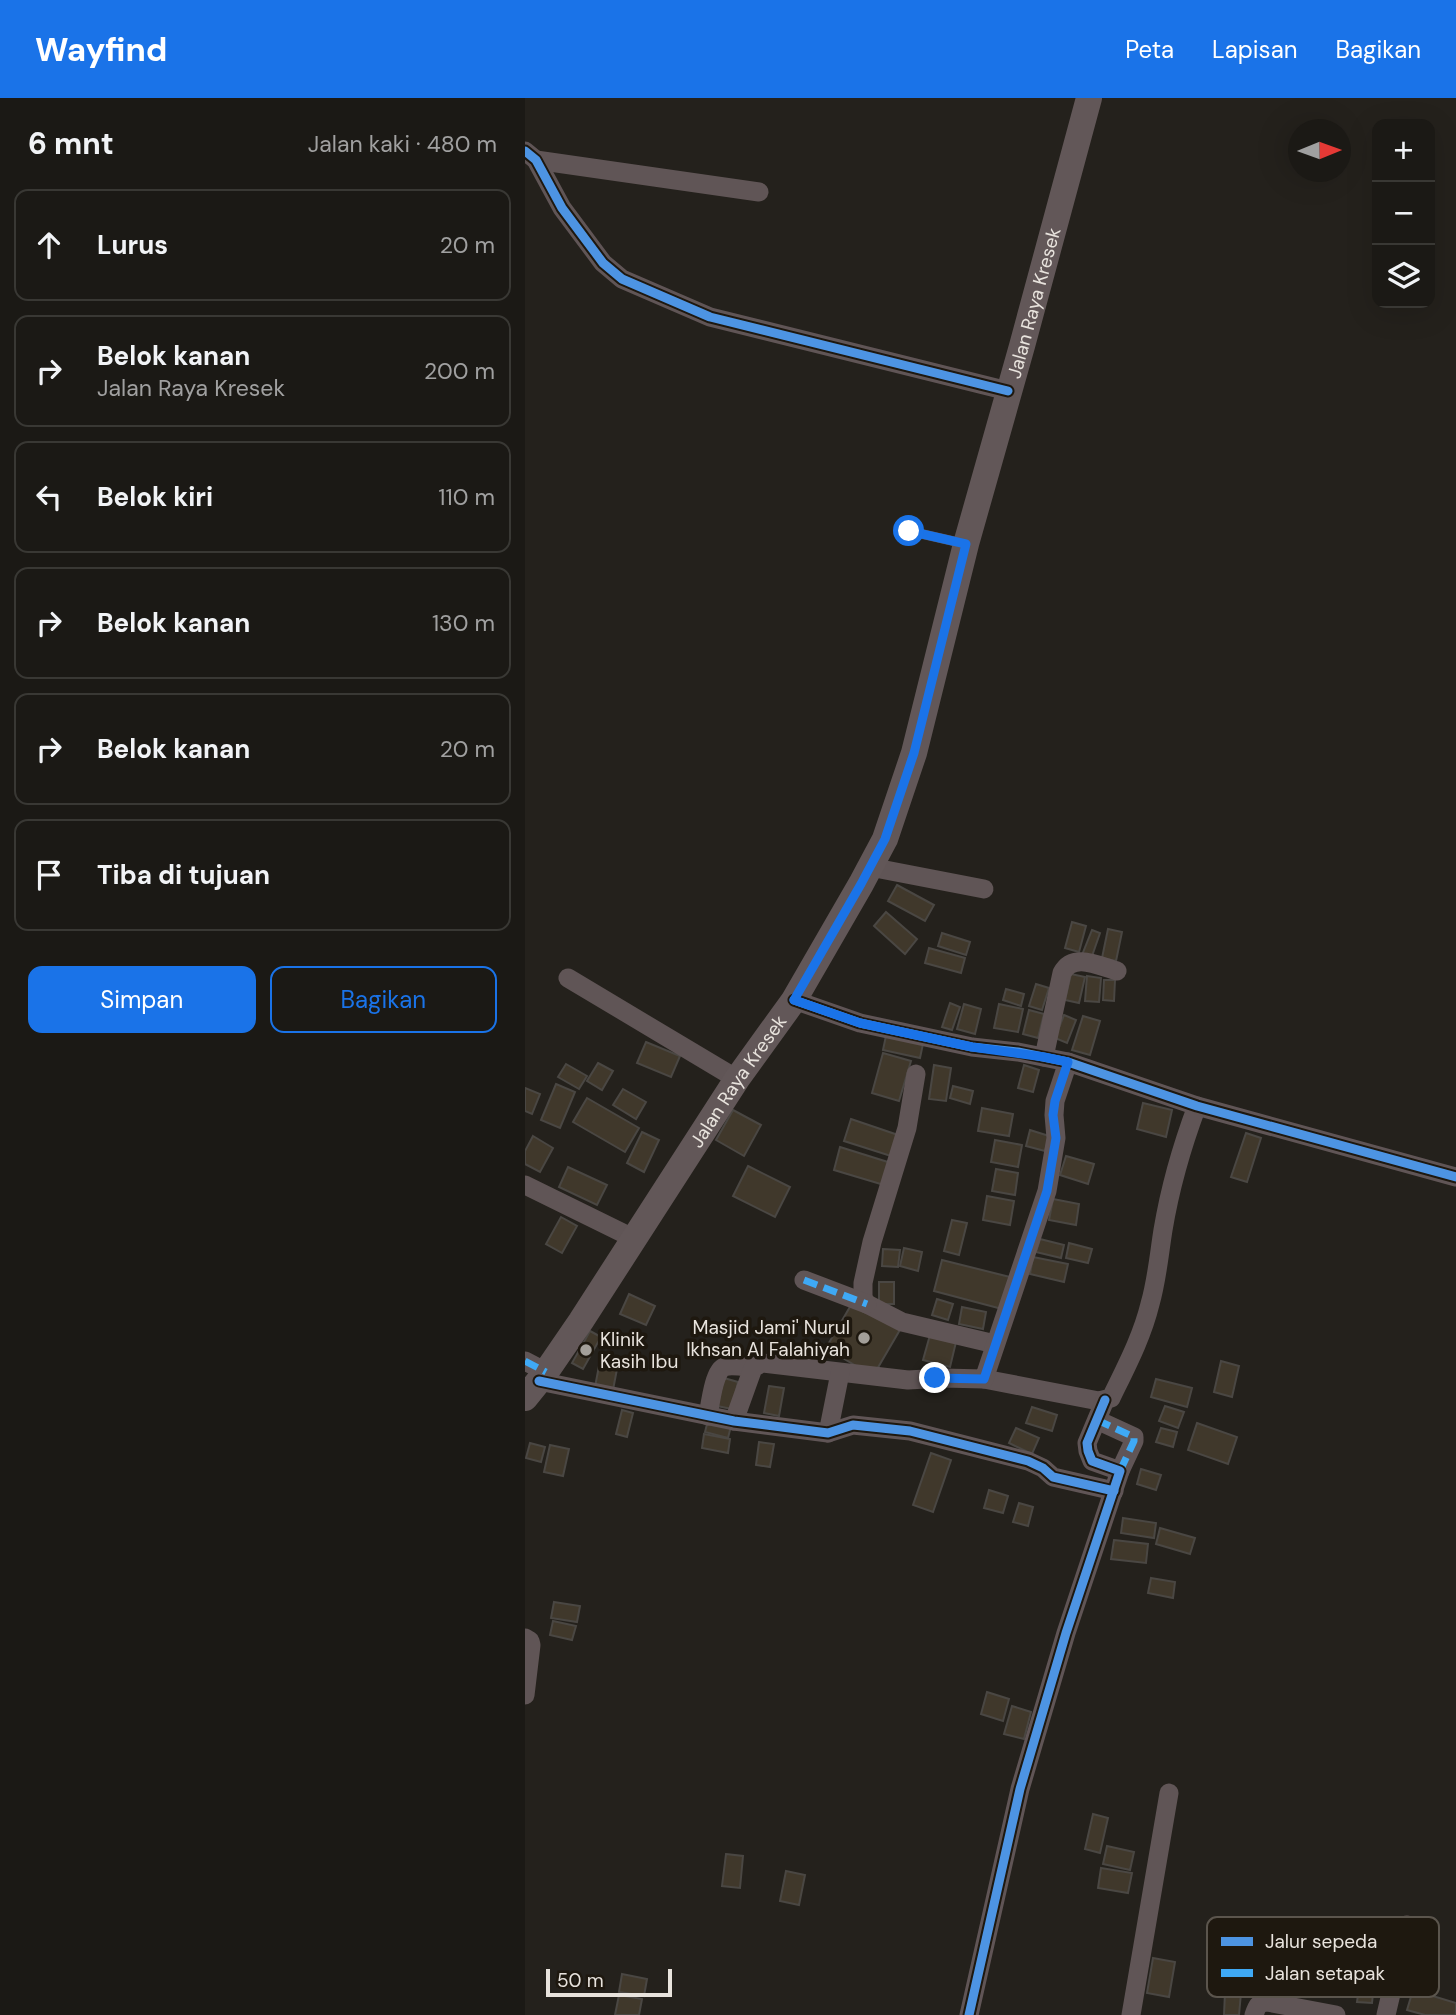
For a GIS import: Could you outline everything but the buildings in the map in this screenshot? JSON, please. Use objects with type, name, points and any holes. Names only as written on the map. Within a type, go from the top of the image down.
[{"type":"main road","name":"Jalan Raya Kresek","points":[[534,1378],[635,1239],[737,1079],[794,1000],[885,839],[914,753],[966,544],[1089,98]]},
{"type":"street","points":[[531,155],[562,208],[604,263],[622,279],[710,317],[1008,391]]},
{"type":"street","points":[[531,155],[759,192]]},
{"type":"street","points":[[870,867],[984,889]]},
{"type":"street","points":[[1044,1057],[1065,967],[1078,961],[1117,971]]},
{"type":"street","points":[[568,978],[737,1079]]},
{"type":"street","points":[[794,1000],[860,1023],[972,1047],[1068,1062],[1197,1106],[1456,1177]]},
{"type":"street","points":[[984,1379],[1047,1191],[1056,1138],[1053,1115],[1055,1101],[1068,1062]]},
{"type":"street","points":[[867,1304],[863,1298],[863,1283],[871,1242],[907,1128],[916,1074]]},
{"type":"street","points":[[708,1416],[716,1376],[720,1369],[753,1368],[762,1363],[908,1380],[953,1377],[984,1379],[1099,1401],[1111,1398],[1141,1334],[1157,1275],[1174,1179],[1197,1106]]},
{"type":"street","points":[[525,1185],[635,1239]]},
{"type":"street","points":[[804,1280],[867,1304],[902,1322],[995,1344]]},
{"type":"street","points":[[734,1421],[753,1368]]},
{"type":"street","points":[[828,1433],[840,1373]]},
{"type":"street","points":[[534,1378],[734,1421],[828,1433],[853,1425],[910,1431],[1028,1461],[1053,1476],[1114,1491]]},
{"type":"street","points":[[1105,1400],[1087,1443],[1087,1451],[1092,1461],[1120,1471]]},
{"type":"street","points":[[969,2015],[1020,1789],[1066,1633],[1120,1471],[1134,1441],[1134,1437],[1097,1420]]},
{"type":"street","points":[[525,1638],[530,1640],[531,1645],[525,1695]]},
{"type":"street","points":[[1131,2015],[1169,1793]]},
{"type":"street","points":[[1386,2015],[1390,1997]]},
{"type":"street","points":[[1254,2015],[1261,2002],[1267,2002],[1336,2015]]},
{"type":"lane","points":[[909,531],[966,544]]},
{"type":"marked path","points":[[804,1280],[867,1304]]},
{"type":"marked path","points":[[525,1361],[546,1372]]},
{"type":"marked path","points":[[1097,1420],[1134,1437],[1120,1471]]},
{"type":"cycle path","points":[[525,151],[536,160],[562,208],[603,263],[622,279],[710,317],[1008,391]]},
{"type":"cycle path","points":[[794,1000],[860,1023],[972,1047],[1018,1052],[1068,1062],[1197,1106],[1456,1177]]},
{"type":"cycle path","points":[[539,1381],[734,1421],[828,1433],[853,1425],[910,1431],[1028,1461],[1043,1468],[1053,1477],[1114,1491]]},
{"type":"cycle path","points":[[969,2015],[1020,1789],[1066,1633],[1120,1471],[1092,1461],[1088,1451],[1087,1443],[1105,1400]]},
{"type":"place","name":"Masjid Jami' Nurul Ikhsan Al Falahiyah","points":[[864,1338]]},
{"type":"place","name":"Klinik Kasih Ibu","points":[[586,1350]]},
{"type":"route","points":[[909,531],[966,544],[937,665],[914,753],[885,839],[794,1000],[860,1023],[972,1047],[1018,1052],[1068,1062],[1055,1101],[1053,1115],[1056,1138],[1047,1191],[984,1379],[935,1378]]}]
